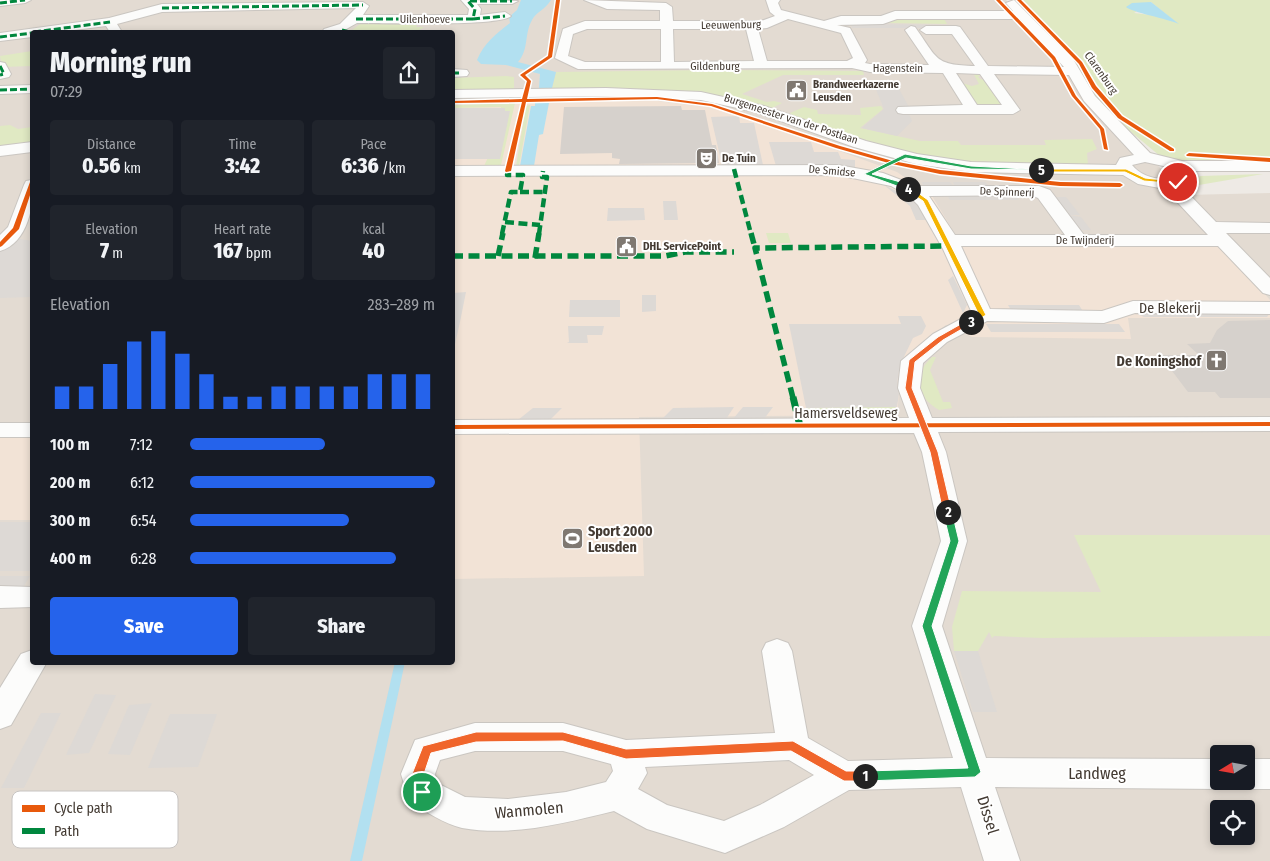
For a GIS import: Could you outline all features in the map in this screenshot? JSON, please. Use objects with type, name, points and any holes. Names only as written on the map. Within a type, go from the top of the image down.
[{"type":"street","points":[[0,1],[25,0]]},
{"type":"street","points":[[590,0],[606,6],[666,7],[668,66]]},
{"type":"street","points":[[774,0],[771,1],[776,12],[846,31],[860,60],[851,64]]},
{"type":"street","name":"Clarenburg","points":[[1009,0],[1068,62],[1088,98],[1144,157]]},
{"type":"street","points":[[468,1],[512,1]]},
{"type":"street","points":[[468,1],[475,9],[473,19]]},
{"type":"street","points":[[73,30],[113,27],[162,8],[364,3],[356,19],[342,30]]},
{"type":"street","points":[[824,25],[841,20],[883,20],[893,11],[1022,15]]},
{"type":"street","name":"Uilenhoeve","points":[[356,19],[473,19],[505,16]]},
{"type":"street","name":"Leeuwenburg","points":[[585,25],[763,25],[787,16]]},
{"type":"street","points":[[429,30],[432,18]]},
{"type":"street","name":"Gildenburg","points":[[585,25],[567,32],[562,58],[583,66],[851,64]]},
{"type":"street","points":[[751,25],[762,66]]},
{"type":"street","points":[[857,30],[956,30],[1012,110],[902,110]]},
{"type":"street","name":"Hagenstein","points":[[902,30],[934,64],[946,68],[973,110]]},
{"type":"street","points":[[0,37],[30,33]]},
{"type":"street","name":"Hagenstein","points":[[851,64],[870,68],[1073,71]]},
{"type":"street","points":[[0,66],[4,74],[0,75]]},
{"type":"street","points":[[0,90],[30,89]]},
{"type":"street","name":"Burgemeester van der Postlaan","points":[[455,94],[606,92],[701,96],[759,110],[860,144],[905,156],[971,167],[1126,170]]},
{"type":"street","points":[[0,151],[30,147]]},
{"type":"street","points":[[867,174],[905,156]]},
{"type":"street","points":[[1185,170],[1184,180],[1169,183],[1144,179],[1126,170],[1124,165],[1126,161],[1144,157],[1158,158],[1185,170],[1270,172]]},
{"type":"street","points":[[1185,170],[1270,166]]},
{"type":"street","name":"De Smidse","points":[[455,171],[794,169],[838,170],[867,174],[895,182],[926,200],[982,315]]},
{"type":"street","points":[[1169,183],[1270,289]]},
{"type":"street","points":[[0,245],[16,229],[30,190]]},
{"type":"street","name":"De Spinnerij","points":[[913,191],[1033,190],[1044,194],[1078,240]]},
{"type":"street","name":"De Twijnderij","points":[[947,241],[1078,240],[1218,233],[1270,228]]},
{"type":"street","name":"De Blekerij","points":[[982,315],[1104,317],[1133,308],[1270,308]]},
{"type":"street","points":[[923,425],[908,388],[912,361],[940,338],[982,315]]},
{"type":"street","name":"Hamersveldseweg","points":[[455,427],[1270,424]]},
{"type":"street","name":"Dissel","points":[[923,425],[934,452],[954,541],[927,626],[1002,861]]},
{"type":"street","points":[[0,430],[30,430]]},
{"type":"street","points":[[0,597],[30,597]]},
{"type":"street","points":[[777,651],[793,746],[844,776]]},
{"type":"street","points":[[0,716],[30,665]]},
{"type":"street","name":"Wanmolen","points":[[617,795],[566,807],[508,815],[461,812],[422,792],[418,774],[427,750],[476,737],[563,737],[626,754],[793,746]]},
{"type":"street","points":[[626,754],[630,773],[617,795],[660,818],[725,838],[772,816],[844,776],[975,772]]},
{"type":"street","name":"Landweg","points":[[975,772],[1210,774]]},
{"type":"street","points":[[1255,774],[1270,774]]},
{"type":"shaded area","points":[[0,0],[1006,0],[1185,195],[1270,193],[1270,861],[0,861]]},
{"type":"shaded area","points":[[851,24],[957,25],[959,28],[852,28]]},
{"type":"shaded area","points":[[875,87],[898,87],[911,111],[908,112],[912,121],[897,136],[862,128],[884,109]]},
{"type":"shaded area","points":[[650,100],[715,108],[771,126],[897,172],[932,196],[962,245],[1220,242],[1270,300],[1270,318],[1128,318],[1131,339],[972,337],[946,325],[905,357],[900,365],[897,383],[899,394],[897,415],[639,417],[644,576],[455,579],[455,105]]},
{"type":"shaded area","points":[[455,108],[505,108],[505,111],[510,111],[500,159],[455,159]]},
{"type":"shaded area","points":[[739,116],[740,123],[754,123],[763,165],[722,165],[711,117]]},
{"type":"shaded area","points":[[769,142],[811,142],[814,152],[838,152],[841,159],[855,160],[855,168],[776,166]]},
{"type":"shaded area","points":[[922,182],[950,182],[955,188],[924,188]]},
{"type":"shaded area","points":[[953,182],[985,182],[990,187],[975,187],[955,188]]},
{"type":"shaded area","points":[[884,185],[909,197],[920,207],[927,220],[916,220],[910,206]]},
{"type":"shaded area","points":[[947,195],[1016,195],[1019,200],[950,200]]},
{"type":"shaded area","points":[[1054,197],[1066,197],[1080,215],[1068,215],[1081,217],[1091,230],[1079,230]]},
{"type":"shaded area","points":[[663,201],[676,201],[678,220],[664,220]]},
{"type":"shaded area","points":[[608,208],[644,208],[645,220],[607,221]]},
{"type":"shaded area","points":[[14,238],[30,241],[30,297],[0,298],[0,251]]},
{"type":"shaded area","points":[[953,276],[967,305],[963,313],[948,280]]},
{"type":"shaded area","points":[[466,292],[455,344],[455,293]]},
{"type":"shaded area","points":[[642,295],[656,295],[656,311],[642,312]]},
{"type":"shaded area","points":[[570,300],[620,300],[620,317],[569,317]]},
{"type":"shaded area","points":[[1008,305],[1079,305],[1084,313],[1012,312]]},
{"type":"shaded area","points":[[1135,313],[1270,313],[1267,317],[1144,317]]},
{"type":"shaded area","points":[[898,316],[921,316],[926,326],[922,334],[913,338],[900,365],[897,383],[899,394],[897,407],[806,408],[789,324],[901,324]]},
{"type":"shaded area","points":[[986,324],[1119,324],[1125,332],[991,332]]},
{"type":"shaded area","points":[[568,326],[604,326],[602,335],[587,335],[588,343],[567,343],[569,342]]},
{"type":"shaded area","points":[[734,407],[726,419],[661,420],[673,408]]},
{"type":"shaded area","points":[[743,407],[773,407],[764,419],[732,420]]},
{"type":"shaded area","points":[[533,408],[562,408],[550,420],[518,420]]},
{"type":"shaded area","points":[[0,422],[30,422],[30,520],[0,520]]},
{"type":"shaded area","points":[[0,522],[30,522],[30,571],[0,571]]},
{"type":"shaded area","points":[[0,576],[30,576],[21,591],[0,593]]},
{"type":"shaded area","points":[[954,651],[978,651],[997,712],[973,712]]},
{"type":"shaded area","points":[[95,694],[116,695],[89,753],[66,755]]},
{"type":"shaded area","points":[[152,703],[130,755],[108,754],[129,705]]},
{"type":"shaded area","points":[[41,713],[61,713],[24,788],[1,788]]},
{"type":"shaded area","points":[[170,714],[217,714],[198,767],[148,768]]},
{"type":"green space","points":[[1021,0],[1270,0],[1270,163],[1187,162],[1160,156],[1125,127],[1090,90],[1065,45]],"holes":[[[1151,2],[1177,23],[1160,16],[1134,13]]]},
{"type":"green space","points":[[895,17],[943,17],[947,24],[886,23]]},
{"type":"green space","points":[[419,20],[416,27],[424,27],[419,30],[352,30],[364,21],[385,24]]},
{"type":"green space","points":[[30,51],[30,66],[2,67],[0,56]]},
{"type":"green space","points":[[863,71],[864,75],[783,75],[742,94],[767,102],[782,103],[772,108],[683,91],[552,88],[556,72]]},
{"type":"green space","points":[[959,71],[971,71],[980,74],[982,76],[978,76],[980,79],[985,80],[1002,104],[993,107],[978,105],[962,83],[972,86],[979,84],[973,73],[964,72],[956,75]]},
{"type":"green space","points":[[514,77],[514,90],[455,91],[455,78]]},
{"type":"green space","points":[[515,103],[501,165],[484,166],[510,111],[500,111],[501,107],[455,108],[455,105]]},
{"type":"green space","points":[[530,105],[519,166],[516,166],[526,106]]},
{"type":"green space","points":[[881,106],[883,109],[860,128],[920,141],[958,141],[961,145],[1046,145],[1044,140],[1092,139],[1097,149],[1087,153],[1088,165],[979,163],[896,150],[792,116],[790,113],[804,107],[817,110],[818,114],[861,115],[860,108]]},
{"type":"green space","points":[[10,125],[18,129],[30,127],[30,142],[0,146],[0,126]]},
{"type":"green space","points":[[1263,174],[1199,185],[1192,178],[1201,176]]},
{"type":"green space","points":[[766,233],[788,233],[791,243],[769,243]]},
{"type":"green space","points":[[932,357],[936,357],[930,370],[943,402],[950,402],[952,408],[939,410],[921,392],[919,379],[921,372],[925,364]]},
{"type":"green space","points":[[895,405],[897,413],[888,415],[810,416],[806,408]]},
{"type":"green space","points":[[1074,535],[1270,535],[1270,636],[1043,638],[994,636],[992,638],[989,632],[978,651],[954,651],[952,627],[962,591],[1101,592]]},
{"type":"water","points":[[521,0],[551,0],[532,20],[524,52],[518,62],[556,72],[552,88],[539,88],[540,74],[506,65],[481,64],[477,60],[495,35],[510,23],[509,17],[517,10]]},
{"type":"water","points":[[1151,2],[1179,24],[1126,7],[1132,3]]},
{"type":"water","points":[[535,103],[549,103],[543,134],[539,135],[534,166],[520,166],[531,106],[535,106]]},
{"type":"building","points":[[681,106],[682,110],[705,110],[712,145],[716,145],[719,163],[619,164],[620,159],[612,158],[612,153],[560,154],[564,107]]},
{"type":"building","name":"De Koningshof","points":[[1270,320],[1270,398],[1220,398],[1215,392],[1188,392],[1160,355],[1199,355],[1187,344],[1210,343],[1217,330],[1228,321]]},
{"type":"waterway","points":[[356,861],[399,665]]},
{"type":"marked path","points":[[0,3],[25,0]]},
{"type":"marked path","points":[[356,19],[473,19],[475,9],[467,0]]},
{"type":"marked path","points":[[470,1],[512,1]]},
{"type":"marked path","points":[[162,8],[258,5],[363,5]]},
{"type":"marked path","points":[[473,19],[505,16]]},
{"type":"marked path","points":[[49,30],[110,22]]},
{"type":"marked path","points":[[0,37],[30,33]]},
{"type":"marked path","points":[[0,66],[4,74],[0,75]]},
{"type":"marked path","points":[[455,73],[462,73]]},
{"type":"marked path","points":[[0,90],[30,89]]},
{"type":"marked path","points":[[734,169],[755,248]]},
{"type":"marked path","points":[[498,256],[511,192],[520,192],[523,175],[507,175],[508,171]]},
{"type":"marked path","points":[[535,258],[547,177],[542,177],[543,171]]},
{"type":"marked path","points":[[520,192],[545,192]]},
{"type":"marked path","points":[[505,222],[540,225]]},
{"type":"marked path","points":[[800,426],[755,248],[949,246]]},
{"type":"marked path","points":[[455,256],[665,256],[685,252],[734,252]]},
{"type":"cycle path","points":[[508,171],[529,81],[522,75],[550,57],[558,0]]},
{"type":"cycle path","points":[[998,0],[1054,58],[1074,96],[1102,129],[1106,149]]},
{"type":"cycle path","points":[[1019,0],[1081,63],[1094,87],[1120,117],[1172,150]]},
{"type":"cycle path","points":[[455,102],[657,98],[712,105],[838,147],[892,162],[940,172],[1060,184],[1120,185]]},
{"type":"cycle path","points":[[1189,155],[1270,160]]},
{"type":"cycle path","points":[[0,245],[16,229],[30,189]]},
{"type":"cycle path","points":[[455,427],[1270,424]]},
{"type":"place","name":"Brandweerkazerne Leusden","points":[[797,90]]},
{"type":"place","name":"De Tuin","points":[[706,158]]},
{"type":"place","name":"DHL ServicePoint","points":[[627,246]]},
{"type":"place","name":"De Koningshof","points":[[1217,361]]},
{"type":"place","name":"Sport 2000 Leusden","points":[[572,539]]},
{"type":"route","points":[[422,792],[418,774],[427,750],[476,737],[563,737],[626,754],[793,746],[844,776],[975,772],[927,626],[954,541],[934,452],[908,388],[912,361],[940,338],[982,315],[926,200],[895,182],[867,174],[905,156],[971,167],[1017,170],[1126,170],[1133,175],[1156,182],[1178,182]]}]
